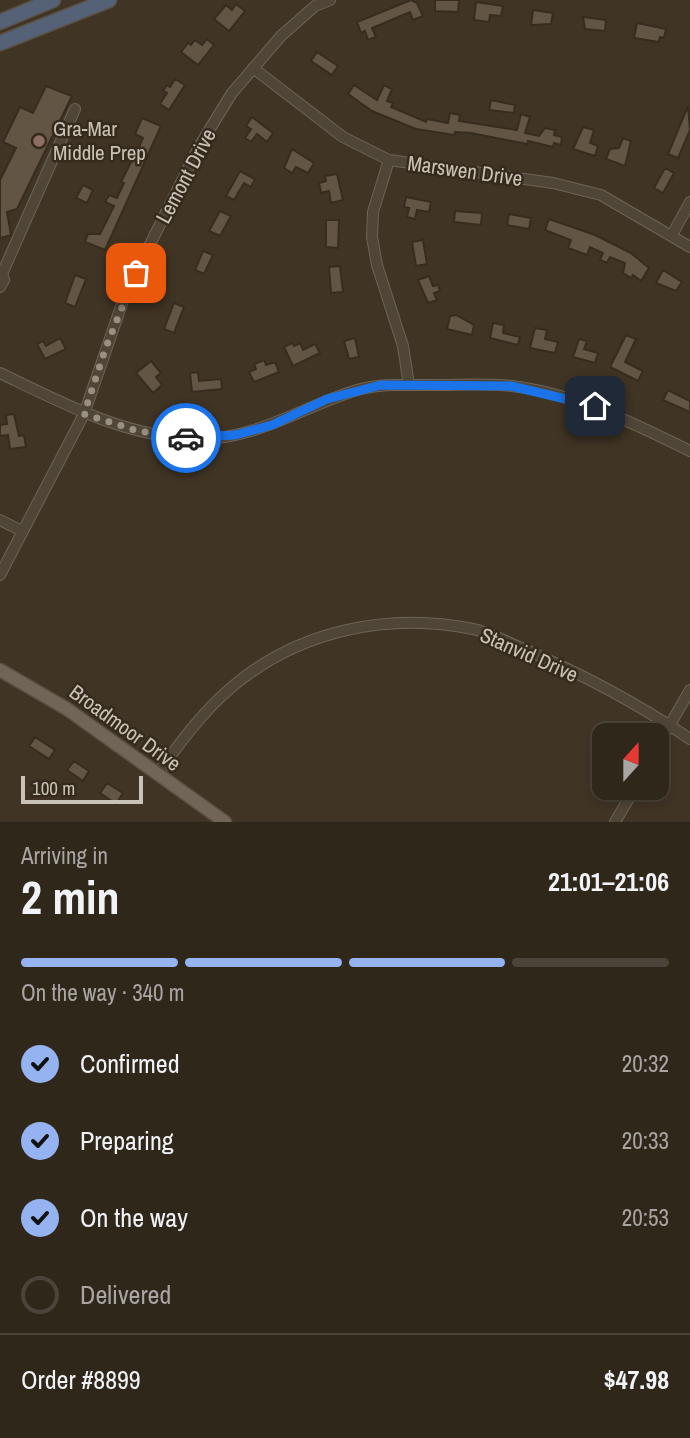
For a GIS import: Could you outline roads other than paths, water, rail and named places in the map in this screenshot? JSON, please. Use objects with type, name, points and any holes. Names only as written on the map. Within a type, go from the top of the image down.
[{"type":"highway","points":[[0,22],[53,0]]},
{"type":"highway","points":[[0,43],[109,0]]},
{"type":"main road","name":"Broadmoor Drive","points":[[0,670],[68,709],[225,822]]},
{"type":"street","name":"Lemont Drive","points":[[0,575],[84,414],[126,292],[200,145],[232,93],[281,36],[315,6],[330,0]]},
{"type":"street","name":"Marswen Drive","points":[[253,68],[343,137],[389,160],[578,189],[601,195],[690,247]]},
{"type":"street","points":[[0,287],[1,270],[75,109]]},
{"type":"street","points":[[389,160],[373,212],[372,237],[377,265],[403,346],[409,385]]},
{"type":"street","points":[[672,235],[690,202]]},
{"type":"street","points":[[0,373],[84,414],[138,431],[197,439],[235,435],[272,425],[327,399],[365,388],[409,385],[511,386],[556,394],[595,406],[690,451]]},
{"type":"street","points":[[0,520],[22,531]]},
{"type":"street","name":"Stanvid Drive","points":[[157,774],[213,704],[265,663],[303,642],[348,629],[398,623],[476,629],[549,660],[690,739]]},
{"type":"street","points":[[670,726],[690,690]]},
{"type":"street","points":[[615,822],[628,800]]},
{"type":"place","name":"Gra-Mar Middle Prep","points":[[39,141]]}]
